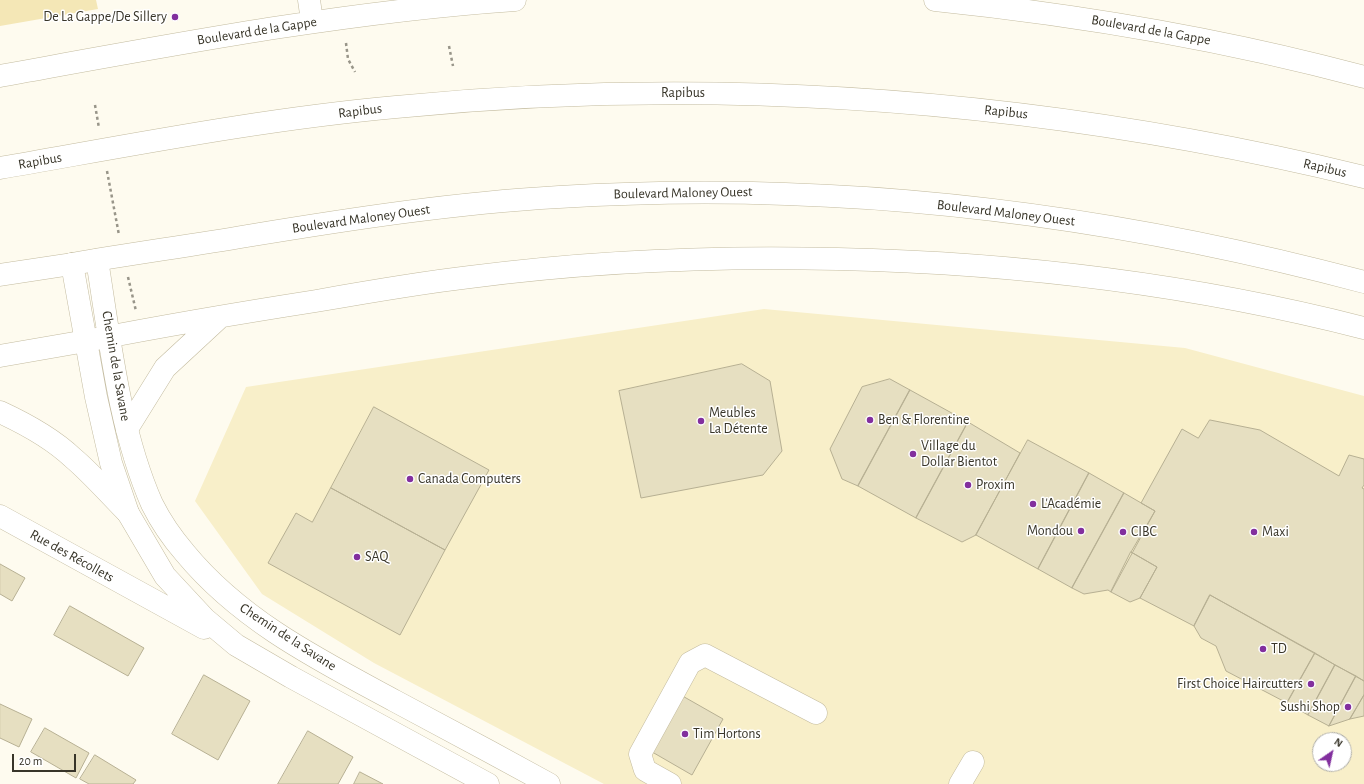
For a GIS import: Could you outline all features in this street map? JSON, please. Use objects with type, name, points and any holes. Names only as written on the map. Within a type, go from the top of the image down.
[{"type":"main road","points":[[309,0],[312,21]]},
{"type":"main road","name":"Boulevard de la Gappe","points":[[0,76],[312,21],[423,8],[515,0]]},
{"type":"main road","name":"Boulevard de la Gappe","points":[[934,0],[1051,13],[1195,38],[1288,57],[1364,77]]},
{"type":"main road","name":"Rapibus","points":[[0,168],[245,126],[394,107],[555,95],[722,93],[876,100],[1040,116],[1187,138],[1364,177]]},
{"type":"main road","name":"Boulevard Maloney Ouest","points":[[0,275],[362,218],[501,201],[609,194],[769,192],[898,200],[1071,221],[1227,249],[1364,282]]},
{"type":"main road","points":[[0,356],[220,317],[462,278],[512,272],[661,260],[794,258],[921,261],[1060,273],[1223,297],[1364,328]]},
{"type":"main road","name":"Chemin de la Savane","points":[[97,260],[127,429],[143,481],[152,505],[166,530],[209,580],[229,599],[264,626],[317,659],[549,784]]},
{"type":"main road","name":"Chemin de la Savane","points":[[72,264],[108,451],[128,513],[165,576],[205,619],[236,645],[291,678],[488,784]]},
{"type":"main road","points":[[127,429],[165,368],[220,317]]},
{"type":"main road","points":[[0,412],[30,427],[60,447],[128,513]]},
{"type":"main road","name":"Rue des Récollets","points":[[0,516],[236,645]]},
{"type":"main road","points":[[670,784],[645,770],[640,754],[690,664],[706,655],[816,713]]},
{"type":"main road","points":[[960,784],[973,762]]},
{"type":"path","points":[[346,43],[348,59],[355,72]]},
{"type":"path","points":[[449,46],[453,66]]},
{"type":"path","points":[[95,105],[100,132]]},
{"type":"path","points":[[107,167],[119,234]]},
{"type":"path","name":"Chemin de la Savane","points":[[130,284],[137,314]]},
{"type":"shaded area","points":[[0,0],[96,0],[98,9],[0,26]]},
{"type":"shaded area","points":[[764,309],[1185,348],[1364,396],[1364,784],[604,784],[374,663],[262,594],[195,501],[246,387]]},
{"type":"building","name":"Meubles La Détente","points":[[742,364],[770,381],[782,451],[763,475],[641,498],[619,391]]},
{"type":"building","name":"Ben & Florentine","points":[[890,379],[910,390],[858,486],[842,479],[830,449],[862,387]]},
{"type":"building","name":"Village du Dollar Bientot","points":[[910,390],[968,422],[916,518],[858,486]]},
{"type":"building","name":"Canada Computers","points":[[374,407],[489,470],[445,550],[331,488]]},
{"type":"building","name":"Maxi","points":[[1210,420],[1260,430],[1339,476],[1349,455],[1364,459],[1364,485],[1362,488],[1364,489],[1364,681],[1210,595],[1194,626],[1140,598],[1157,567],[1131,552],[1155,511],[1141,503],[1182,429],[1198,438]]},
{"type":"building","name":"Proxim","points":[[968,422],[1020,453],[976,535],[962,542],[916,518]]},
{"type":"building","name":"L'Académie","points":[[1028,440],[1089,473],[1038,569],[976,535]]},
{"type":"building","name":"Mondou","points":[[1089,473],[1124,493],[1072,588],[1038,569]]},
{"type":"building","name":"SAQ","points":[[331,488],[445,550],[400,635],[268,563],[296,513],[312,522]]},
{"type":"building","name":"CIBC","points":[[1124,493],[1155,511],[1111,592],[1108,590],[1084,594],[1072,588]]},
{"type":"building","points":[[1131,552],[1157,567],[1140,598],[1130,602],[1111,592]]},
{"type":"building","points":[[0,564],[25,578],[12,601],[0,594]]},
{"type":"building","name":"TD","points":[[1210,595],[1315,653],[1287,703],[1226,671],[1216,646],[1201,638],[1194,626]]},
{"type":"building","points":[[70,606],[144,648],[128,676],[54,635]]},
{"type":"building","name":"First Choice Haircutters","points":[[1315,653],[1335,665],[1308,715],[1287,703]]},
{"type":"building","points":[[1335,665],[1356,676],[1329,726],[1308,715]]},
{"type":"building","points":[[204,675],[250,701],[218,760],[172,734]]},
{"type":"building","name":"Sushi Shop","points":[[1356,676],[1364,681],[1364,695],[1350,719],[1329,726]]},
{"type":"building","name":"Tim Hortons","points":[[679,694],[723,719],[692,775],[647,749]]},
{"type":"building","points":[[1364,695],[1364,716],[1350,719]]},
{"type":"building","points":[[0,704],[32,719],[19,747],[0,738]]},
{"type":"building","points":[[45,728],[89,753],[76,778],[31,752]]},
{"type":"building","points":[[308,731],[353,757],[338,784],[278,784]]},
{"type":"building","points":[[95,755],[136,780],[133,784],[89,784],[80,779]]},
{"type":"building","points":[[360,772],[383,784],[354,784]]},
{"type":"place","name":"De La Gappe/De Sillery","points":[[175,17]]},
{"type":"place","name":"Ben & Florentine","points":[[870,420]]},
{"type":"place","name":"Meubles La Détente","points":[[701,421]]},
{"type":"place","name":"Village du Dollar Bientot","points":[[913,454]]},
{"type":"place","name":"Canada Computers","points":[[410,479]]},
{"type":"place","name":"Proxim","points":[[968,485]]},
{"type":"place","name":"L'Académie","points":[[1033,504]]},
{"type":"place","name":"Mondou","points":[[1081,531]]},
{"type":"place","name":"CIBC","points":[[1123,532]]},
{"type":"place","name":"Maxi","points":[[1254,532]]},
{"type":"place","name":"SAQ","points":[[357,557]]},
{"type":"place","name":"TD","points":[[1263,649]]},
{"type":"place","name":"First Choice Haircutters","points":[[1311,684]]},
{"type":"place","name":"Sushi Shop","points":[[1348,707]]},
{"type":"place","name":"Tim Hortons","points":[[685,734]]}]
